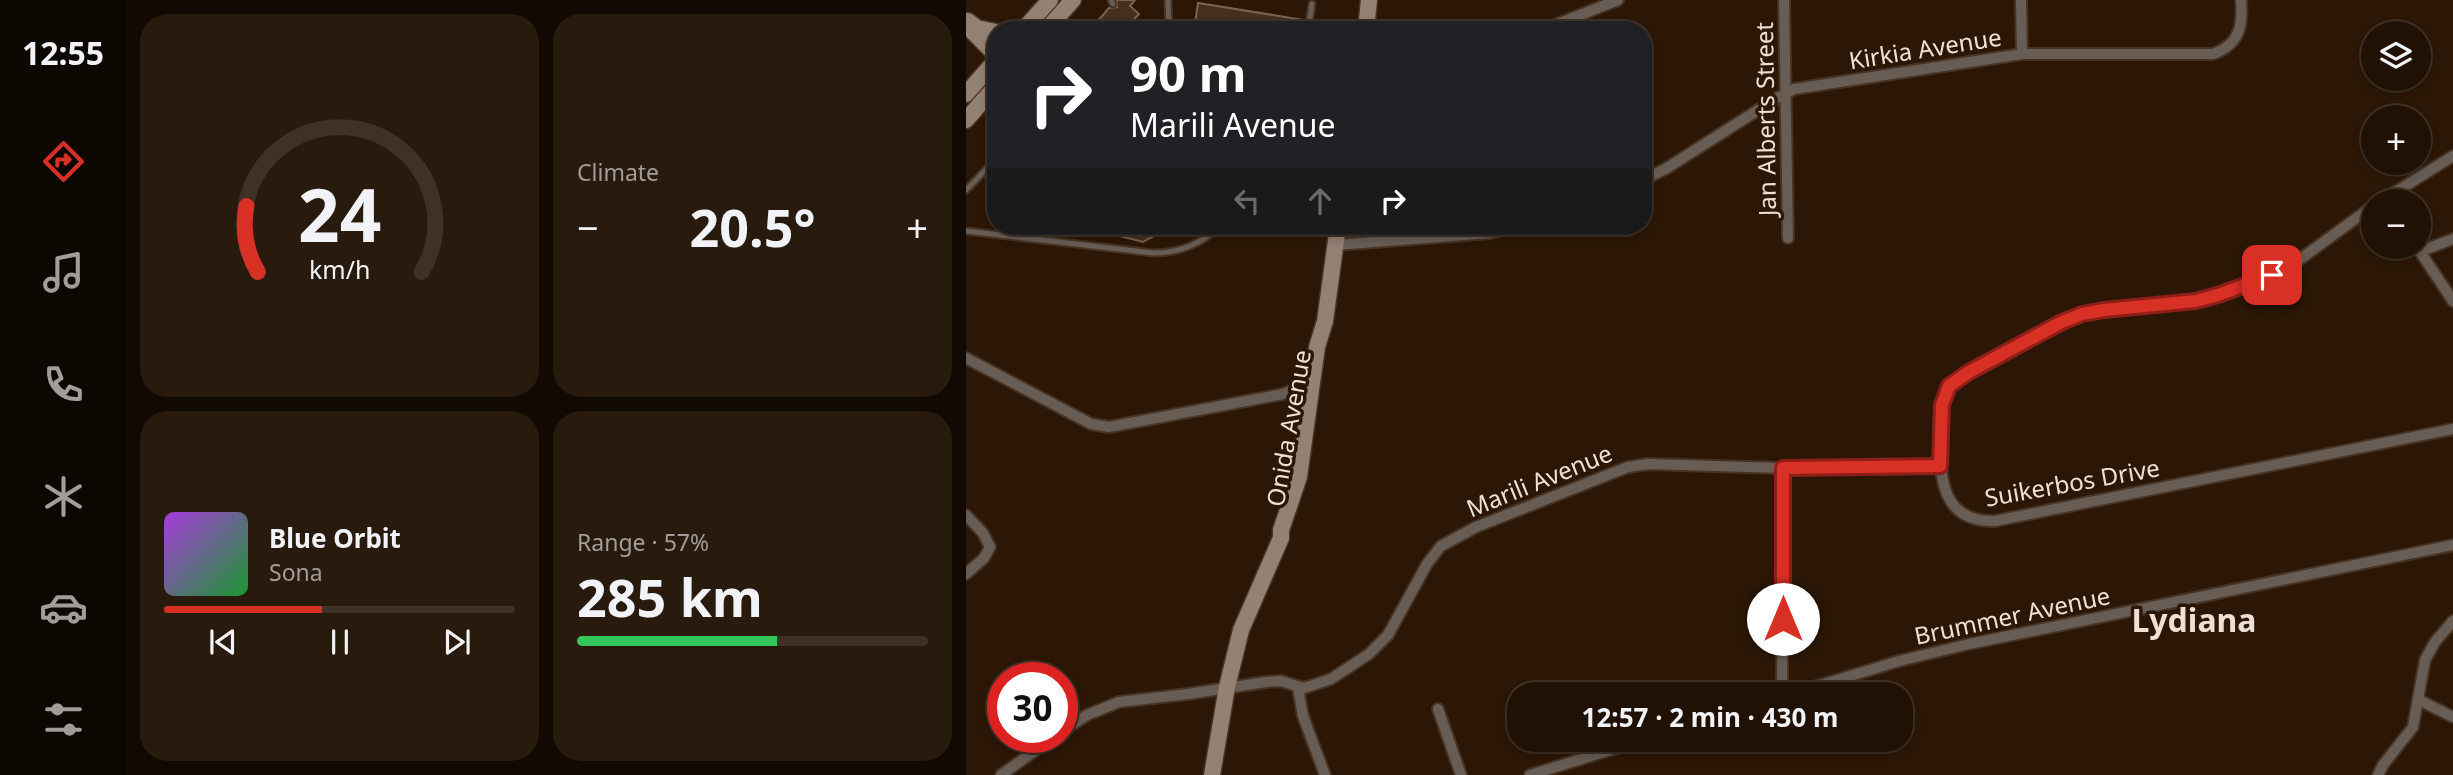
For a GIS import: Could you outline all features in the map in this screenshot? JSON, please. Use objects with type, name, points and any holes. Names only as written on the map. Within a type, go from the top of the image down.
[{"type":"street","points":[[1031,21],[1050,0]]},
{"type":"street","points":[[1367,21],[1369,0]]},
{"type":"street","points":[[1565,21],[1618,0]]},
{"type":"street","name":"Jan Alberts Street","points":[[1784,0],[1788,238]]},
{"type":"street","points":[[2021,0],[2022,54]]},
{"type":"street","name":"Kirkia Avenue","points":[[1652,175],[1784,93],[1800,88],[1896,75],[1994,56],[2207,55],[2222,51],[2236,40],[2242,23],[2241,0]]},
{"type":"street","points":[[1054,21],[1071,3]]},
{"type":"street","points":[[1065,21],[1071,3]]},
{"type":"street","points":[[1028,21],[1035,16]]},
{"type":"street","points":[[966,22],[987,30]]},
{"type":"street","points":[[966,22],[987,47]]},
{"type":"street","points":[[966,94],[987,69]]},
{"type":"street","points":[[966,120],[987,96]]},
{"type":"street","name":"Suikerbos Drive","points":[[2399,189],[2453,156]]},
{"type":"street","name":"Suikerbos Drive","points":[[2361,214],[2299,260],[2272,275],[2196,301],[2082,314],[1962,376],[1949,386],[1942,405],[1940,466],[1944,491],[1954,506],[1974,519],[1995,521],[2453,429]]},
{"type":"street","name":"Onida Avenue","points":[[1212,775],[1227,687],[1243,626],[1281,538],[1293,524],[1307,477],[1326,350],[1325,321],[1337,235]]},
{"type":"street","points":[[1335,246],[1466,235]]},
{"type":"street","points":[[2431,245],[2453,239]]},
{"type":"street","points":[[2426,259],[2453,301]]},
{"type":"street","name":"Onida Avenue","points":[[1281,538],[1281,530],[1299,478],[1320,333],[1325,321]]},
{"type":"street","points":[[966,358],[1088,423],[1102,427],[1116,427],[1283,394],[1313,378]]},
{"type":"street","points":[[1283,394],[1301,400],[1309,410]]},
{"type":"street","name":"Marili Avenue","points":[[1078,721],[1114,703],[1276,681],[1298,688],[1308,687],[1337,676],[1376,648],[1394,628],[1434,554],[1448,541],[1476,527],[1642,464],[1783,468],[1940,466]]},
{"type":"street","points":[[1782,682],[1783,468]]},
{"type":"street","points":[[966,515],[983,533],[990,547],[984,558],[966,574]]},
{"type":"street","name":"Brummer Avenue","points":[[1832,682],[1969,644],[2453,545]]},
{"type":"street","points":[[2378,775],[2415,723],[2422,674],[2429,652],[2453,621]]},
{"type":"street","points":[[1298,688],[1303,716],[1325,775]]},
{"type":"street","points":[[2419,700],[2453,717]]},
{"type":"street","points":[[1438,709],[1461,775]]},
{"type":"street","points":[[1530,775],[1604,752]]},
{"type":"street","points":[[1001,775],[1032,753]]},
{"type":"lane","points":[[1168,0],[1169,21]]},
{"type":"lane","points":[[1309,21],[1312,4]]},
{"type":"lane","points":[[966,190],[987,168]]},
{"type":"lane","points":[[966,230],[987,233]]},
{"type":"lane","points":[[1007,235],[1171,253],[1184,249],[1207,235]]},
{"type":"building","points":[[1117,0],[1135,0],[1130,6],[1139,14],[1133,21],[1098,21],[1109,8],[1117,7]]},
{"type":"building","points":[[1198,3],[1304,20],[1304,21],[1195,21]]},
{"type":"building","points":[[1116,235],[1156,235],[1143,242]]},
{"type":"district","name":"Lydiana","points":[[2194,619]]},
{"type":"route","points":[[1783,619],[1783,468],[1940,466],[1941,413],[1946,392],[1949,386],[1969,372],[2082,314],[2207,299],[2272,275]]}]
